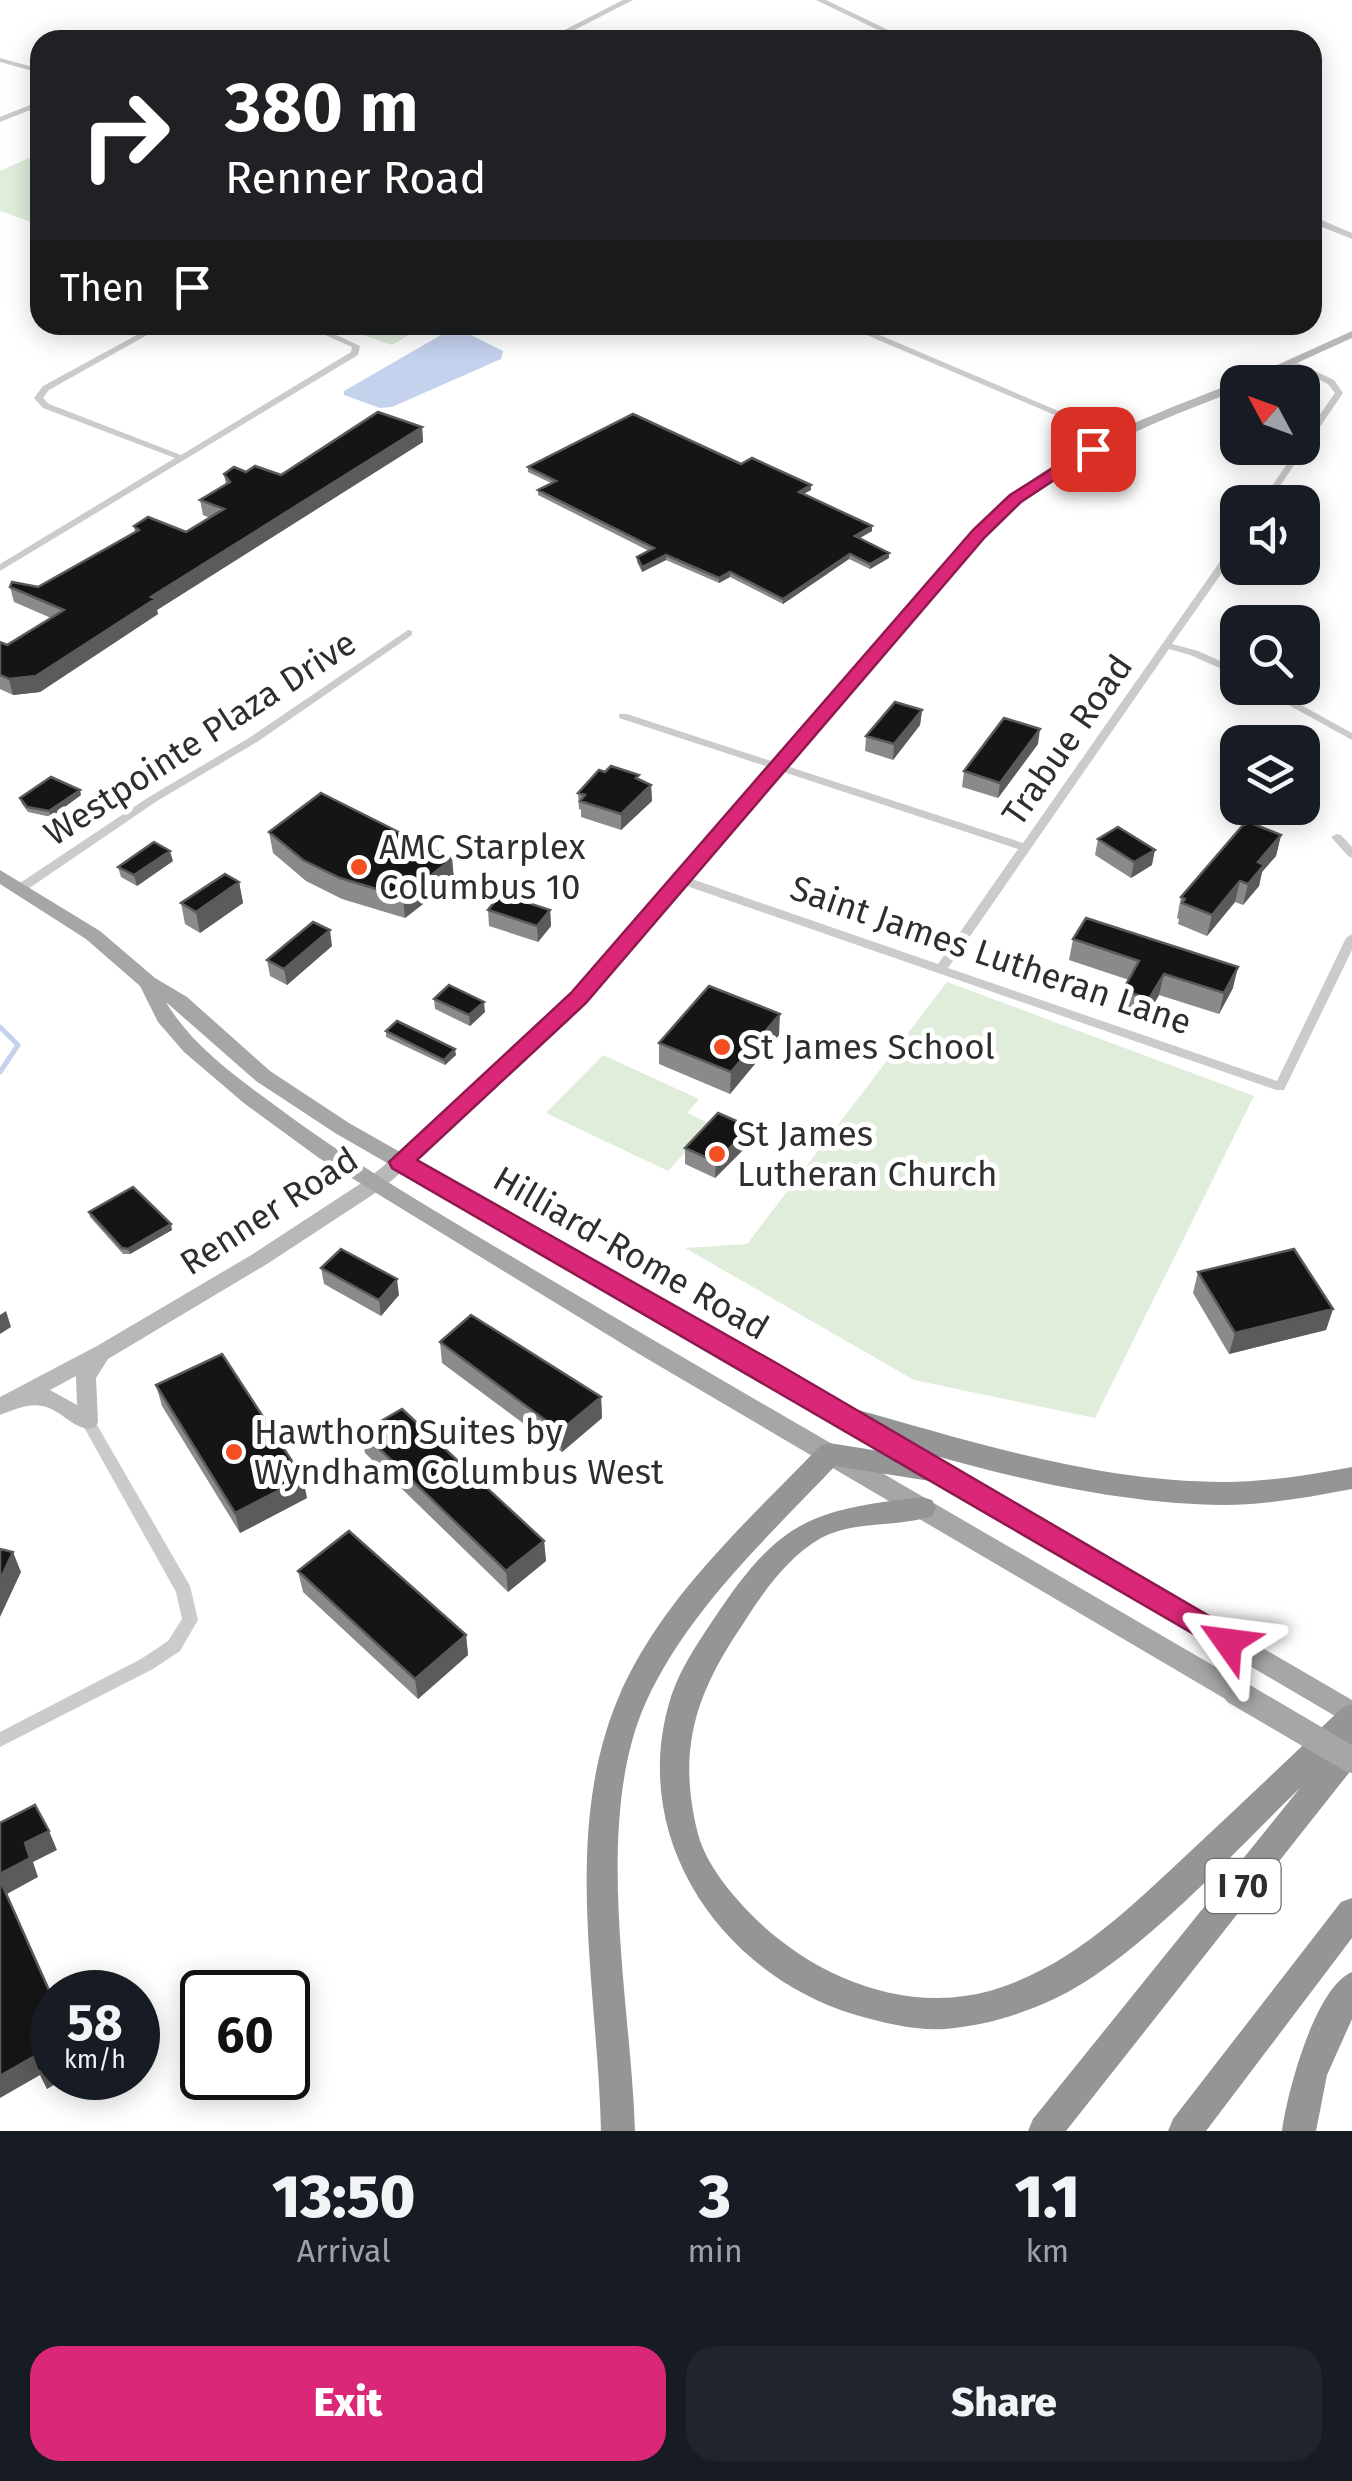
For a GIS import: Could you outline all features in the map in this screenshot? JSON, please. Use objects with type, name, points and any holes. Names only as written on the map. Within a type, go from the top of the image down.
[{"type":"highway","points":[[844,1416],[1053,1472],[1131,1487],[1248,1492],[1352,1478]]},
{"type":"highway","points":[[618,2131],[606,1914],[606,1814],[614,1757],[631,1702],[688,1609],[829,1454],[930,1470]]},
{"type":"highway","points":[[922,1508],[826,1524],[800,1538],[777,1559],[735,1612],[682,1706],[679,1798],[686,1845],[712,1895],[741,1930],[776,1960],[819,1987],[867,2005],[912,2013],[1002,2004],[1046,1986],[1114,1938],[1169,1892],[1352,1716]]},
{"type":"highway","name":"I 70","points":[[1045,2131],[1352,1746]]},
{"type":"highway","points":[[1185,2131],[1352,1914]]},
{"type":"highway","points":[[1299,2131],[1312,2072],[1338,2010],[1352,1988]]},
{"type":"main road","points":[[1293,364],[1352,334]]},
{"type":"main road","name":"Renner Road","points":[[873,654],[1011,502],[1115,438],[1220,394]]},
{"type":"main road","name":"Renner Road","points":[[9,1403],[104,1352],[260,1259],[400,1162],[562,1016],[856,673]]},
{"type":"main road","name":"Hilliard-Rome Road","points":[[0,876],[93,935],[148,983],[180,1002],[263,1076],[400,1162],[844,1416],[1352,1716]]},
{"type":"main road","name":"Hilliard-Rome Road","points":[[148,983],[155,1008],[170,1025],[252,1099],[376,1182],[829,1454],[1352,1760]]},
{"type":"main road","points":[[88,1422],[86,1376],[104,1352]]},
{"type":"main road","points":[[9,1403],[50,1398],[88,1422]]},
{"type":"street","points":[[570,30],[629,0]]},
{"type":"street","points":[[820,0],[884,30]]},
{"type":"street","points":[[0,60],[30,69]]},
{"type":"street","points":[[0,120],[30,107]]},
{"type":"street","points":[[1322,223],[1352,236]]},
{"type":"street","points":[[143,335],[46,388],[38,398],[46,406],[182,458]]},
{"type":"street","points":[[0,568],[355,353],[356,346],[336,335]]},
{"type":"street","points":[[872,335],[1115,438]]},
{"type":"street","points":[[1277,485],[1339,393],[1331,382],[1293,364]]},
{"type":"street","name":"Trabue Road","points":[[941,969],[1220,567]]},
{"type":"street","name":"Westpointe Plaza Drive","points":[[21,888],[154,799],[253,740],[408,633]]},
{"type":"street","points":[[1165,645],[1220,665]]},
{"type":"street","name":"Renner Road","points":[[856,673],[873,654]]},
{"type":"street","points":[[1294,705],[1352,737]]},
{"type":"street","points":[[623,716],[1026,848]]},
{"type":"street","points":[[1337,837],[1352,854]]},
{"type":"street","name":"Saint James Lutheran Lane","points":[[682,880],[1280,1087],[1352,938]]},
{"type":"street","points":[[0,1740],[147,1664],[174,1646],[190,1620],[184,1591],[88,1422]]},
{"type":"green space","points":[[30,158],[30,222],[0,211],[0,171]]},
{"type":"green space","points":[[363,335],[408,335],[392,345]]},
{"type":"green space","points":[[947,982],[1254,1096],[1095,1418],[914,1380],[685,1248],[747,1244]]},
{"type":"green space","points":[[603,1055],[699,1099],[687,1113],[711,1124],[668,1171],[546,1113]]},
{"type":"water","points":[[441,335],[471,335],[503,351],[501,359],[392,407],[380,408],[344,395],[344,391]]},
{"type":"building","points":[[378,412],[422,427],[151,597],[155,599],[36,676],[9,679],[0,675],[0,642],[7,645],[64,610],[10,587],[12,582],[38,587],[139,530],[134,526],[148,517],[186,532],[224,509],[200,500],[230,482],[224,474],[234,467],[246,472],[255,466],[281,475]]},
{"type":"building","points":[[633,414],[741,464],[752,458],[811,485],[799,492],[872,526],[855,536],[889,553],[870,564],[850,554],[783,599],[730,572],[719,578],[666,555],[642,567],[637,557],[654,548],[538,490],[556,481],[528,467]]},
{"type":"building","points":[[895,702],[922,710],[894,744],[866,736]]},
{"type":"building","points":[[1004,718],[1040,729],[1000,783],[964,771]]},
{"type":"building","points":[[611,766],[639,775],[636,778],[651,785],[621,814],[580,801],[585,795],[578,793],[599,770],[605,772]]},
{"type":"building","points":[[51,777],[80,790],[49,811],[27,807],[20,798]]},
{"type":"building","name":"AMC Starplex Columbus 10","points":[[321,793],[452,859],[403,897],[340,878],[303,860],[269,832]]},
{"type":"building","points":[[1243,825],[1256,825],[1281,835],[1258,862],[1264,865],[1248,884],[1240,881],[1212,915],[1182,903],[1185,899],[1181,897]]},
{"type":"building","points":[[1118,827],[1155,850],[1134,862],[1098,839]]},
{"type":"building","points":[[154,842],[170,851],[134,875],[118,867]]},
{"type":"building","points":[[225,874],[239,882],[196,912],[181,903]]},
{"type":"building","points":[[501,894],[550,910],[537,926],[488,910]]},
{"type":"building","points":[[1086,918],[1238,967],[1224,993],[1164,974],[1149,999],[1123,990],[1139,961],[1073,939]]},
{"type":"building","points":[[313,922],[330,930],[284,969],[267,960]]},
{"type":"building","points":[[449,985],[484,1002],[469,1015],[434,999]]},
{"type":"building","points":[[709,986],[780,1014],[731,1072],[659,1043]]},
{"type":"building","points":[[397,1021],[455,1049],[444,1060],[386,1031]]},
{"type":"building","points":[[718,1113],[750,1127],[716,1162],[685,1148]]},
{"type":"building","points":[[133,1187],[171,1224],[128,1249],[122,1248],[89,1212]]},
{"type":"building","points":[[341,1249],[397,1279],[379,1300],[321,1268]]},
{"type":"building","points":[[1294,1249],[1333,1309],[1235,1333],[1198,1272]]},
{"type":"building","points":[[471,1315],[601,1397],[560,1431],[440,1342]]},
{"type":"building","name":"Hawthorn Suites by Wyndham Columbus West","points":[[222,1354],[303,1478],[235,1513],[156,1385]]},
{"type":"building","points":[[402,1409],[544,1541],[506,1571],[362,1432]]},
{"type":"building","points":[[349,1531],[466,1635],[415,1679],[298,1571]]},
{"type":"building","points":[[0,1549],[13,1552],[0,1580]]},
{"type":"building","points":[[35,1805],[49,1831],[25,1843],[30,1858],[0,1874],[0,1823]]},
{"type":"building","points":[[0,1880],[40,1970],[30,1970],[30,2059],[0,2076]]},
{"type":"waterway","points":[[0,1027],[18,1045],[0,1072]]},
{"type":"place","name":"AMC Starplex Columbus 10","points":[[359,867]]},
{"type":"place","name":"St James School","points":[[722,1047]]},
{"type":"place","name":"St James Lutheran Church","points":[[717,1154]]},
{"type":"place","name":"Hawthorn Suites by Wyndham Columbus West","points":[[234,1452]]},
{"type":"route","points":[[1093,449],[1016,498],[979,534],[562,1016],[400,1162],[769,1372],[1228,1642]]}]
